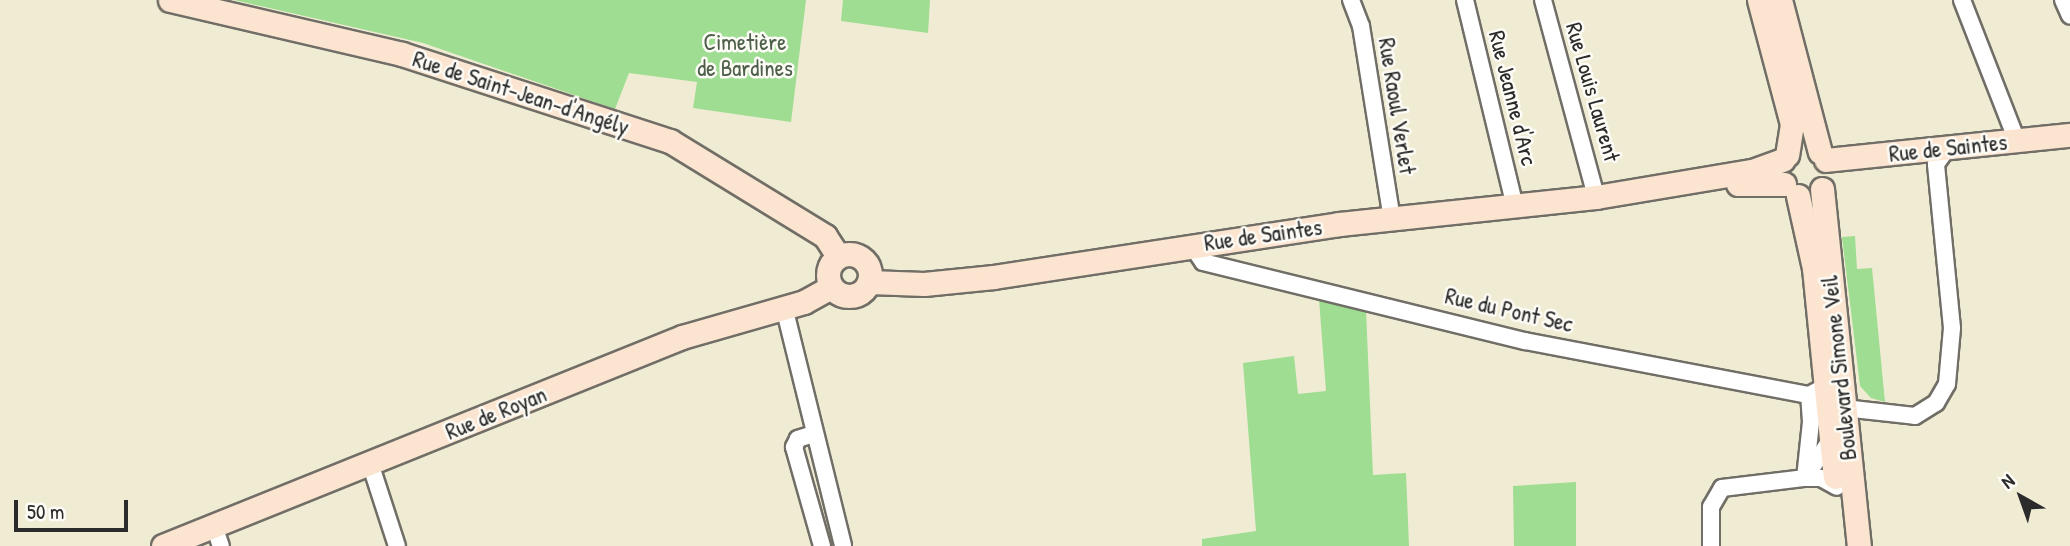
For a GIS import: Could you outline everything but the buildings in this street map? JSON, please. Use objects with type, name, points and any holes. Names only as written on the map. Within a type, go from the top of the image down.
[{"type":"main road","name":"Rue de Saint-Jean-d'Angély","points":[[170,0],[401,54],[670,141],[825,236],[838,256]]},
{"type":"main road","name":"Boulevard Simone Veil","points":[[1759,0],[1792,124],[1785,158],[1791,190],[1814,268],[1817,391],[1831,439],[1844,546]]},
{"type":"main road","name":"Boulevard Simone Veil","points":[[1780,0],[1824,169],[1844,408],[1859,546]]},
{"type":"main road","name":"Rue de Saintes","points":[[1942,155],[2017,141],[2070,135]]},
{"type":"main road","name":"Rue de Saintes","points":[[1658,188],[1791,190],[1824,169],[1942,155],[2070,145]]},
{"type":"main road","name":"Rue de Saintes","points":[[869,282],[924,284],[994,277],[1192,246],[1596,197],[1752,171],[1785,158],[1799,148],[1824,169]]},
{"type":"main road","points":[[851,254],[862,258],[869,269],[869,282],[854,295],[841,295],[831,287],[827,273],[838,256],[851,254]]},
{"type":"main road","name":"Rue de Royan","points":[[163,546],[218,536],[370,463],[682,337],[784,307],[831,287]]},
{"type":"street","name":"Rue Raoul Verlet","points":[[1351,0],[1361,26],[1392,220]]},
{"type":"street","name":"Rue Jeanne d'Arc","points":[[1465,0],[1515,206]]},
{"type":"street","name":"Rue Louis Laurent","points":[[1543,0],[1596,197]]},
{"type":"street","points":[[1962,0],[2017,141]]},
{"type":"street","points":[[2063,0],[2070,16]]},
{"type":"street","points":[[1844,408],[1915,416],[1936,403],[1947,384],[1953,348],[1942,155]]},
{"type":"street","name":"Rue du Pont Sec","points":[[1192,246],[1203,262],[1525,341],[1817,391]]},
{"type":"street","points":[[784,307],[814,434],[822,446],[843,546]]},
{"type":"street","points":[[1805,478],[1817,391]]},
{"type":"street","points":[[814,434],[798,439],[794,447],[822,546]]},
{"type":"street","points":[[1805,478],[1831,439]]},
{"type":"street","points":[[370,463],[397,546]]},
{"type":"street","points":[[1711,546],[1712,507],[1722,488],[1805,478],[1821,478],[1837,487]]},
{"type":"green space","name":"Cimetière de Bardines","points":[[234,0],[806,0],[791,122],[693,108],[697,82],[629,73],[615,109],[423,43]]},
{"type":"green space","points":[[843,0],[930,0],[928,33],[841,21]]},
{"type":"green space","points":[[1855,236],[1857,269],[1872,268],[1885,402],[1871,398],[1860,386],[1842,237]]},
{"type":"green space","points":[[1319,299],[1366,310],[1373,475],[1406,473],[1409,546],[1202,546],[1202,539],[1256,531],[1243,363],[1294,356],[1298,394],[1326,391]]},
{"type":"green space","points":[[1576,482],[1576,546],[1514,546],[1513,486]]}]
